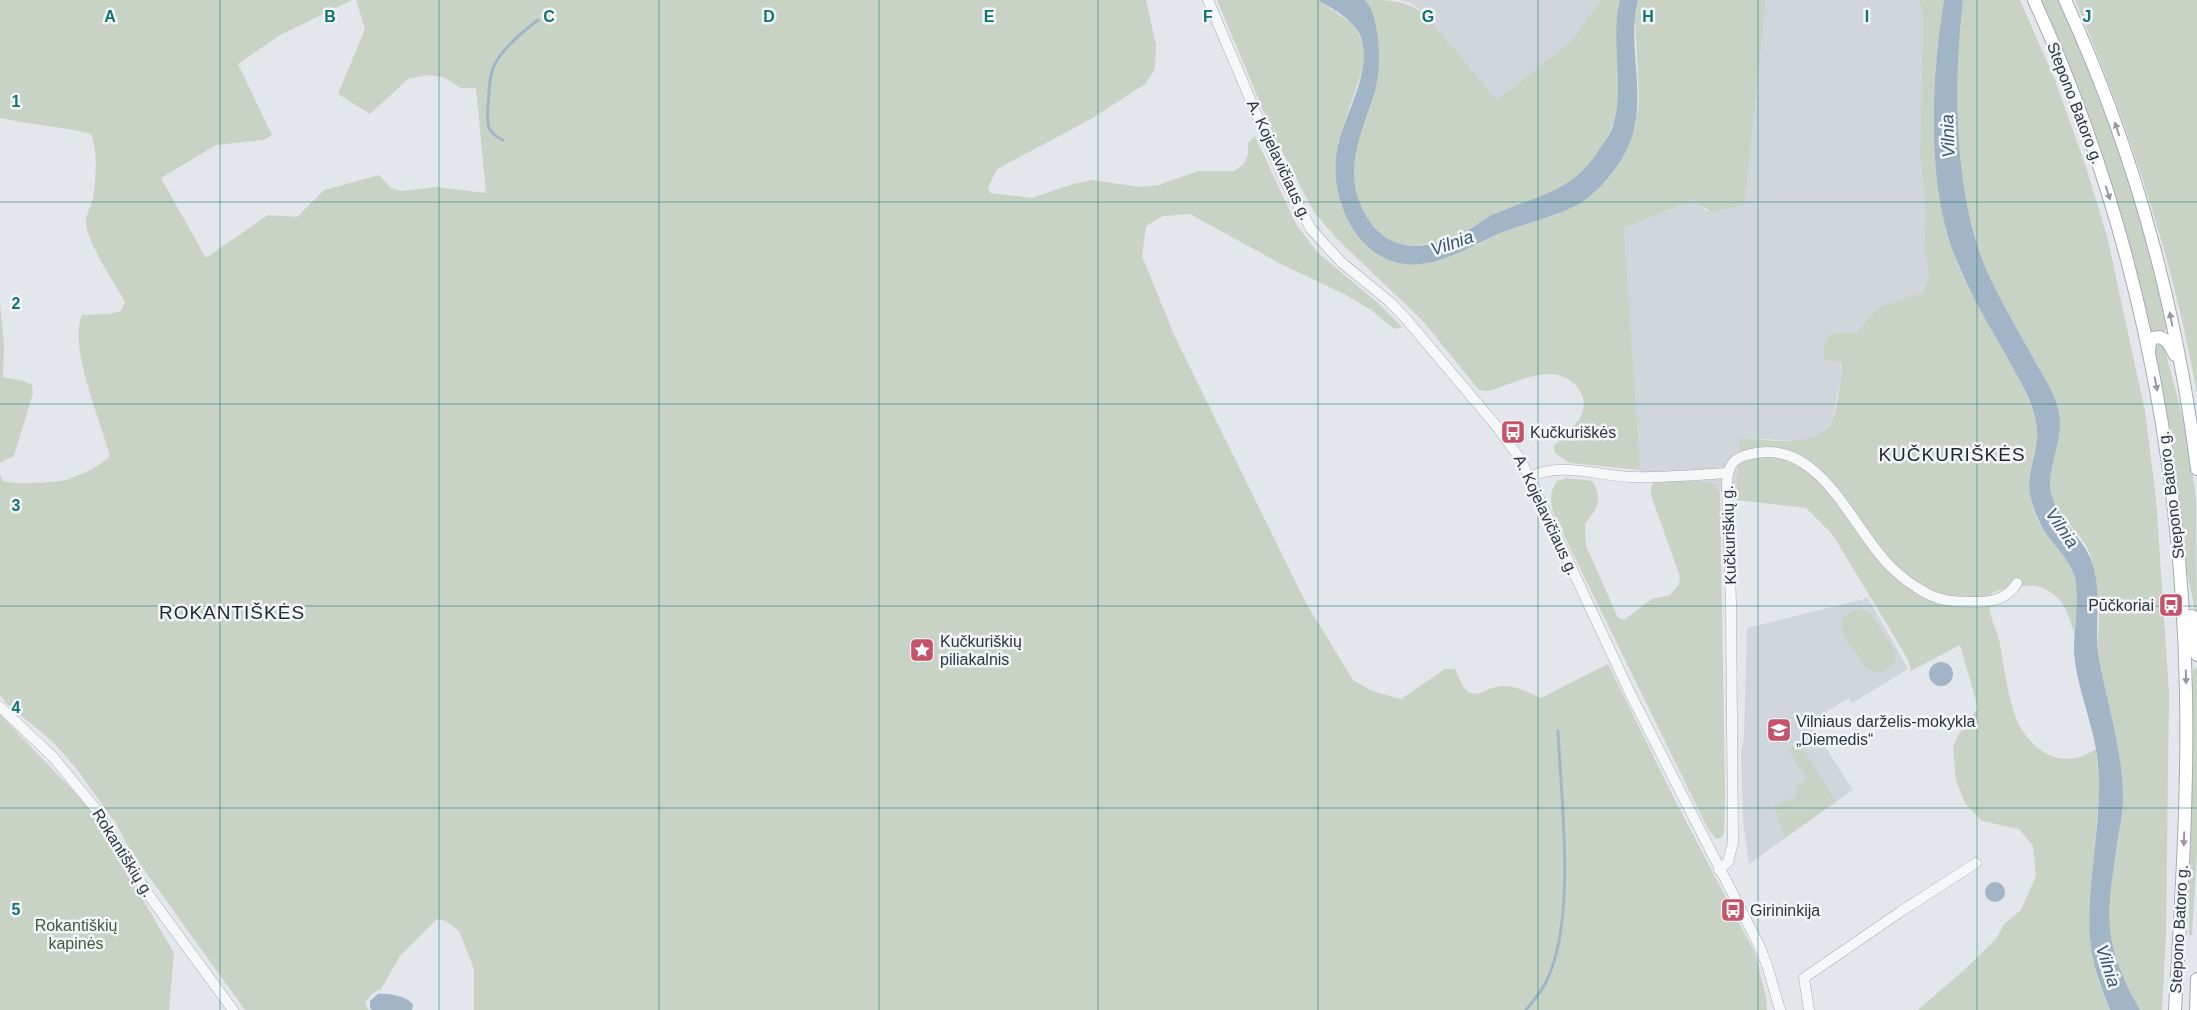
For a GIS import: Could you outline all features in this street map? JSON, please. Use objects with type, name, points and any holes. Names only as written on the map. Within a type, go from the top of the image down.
[{"type":"main road","name":"Stepono Batoro g.","points":[[2034,0],[2067,77],[2101,171],[2132,274],[2165,437],[2182,593],[2187,756],[2175,1010]]},
{"type":"main road","name":"Stepono Batoro g.","points":[[2065,0],[2114,120],[2140,202],[2167,301],[2197,469]]},
{"type":"main road","points":[[2149,352],[2150,342],[2154,338],[2164,338],[2180,366]]},
{"type":"main road","points":[[2182,593],[2192,615],[2194,648],[2197,655]]},
{"type":"main road","name":"Stepono Batoro g.","points":[[2196,1010],[2197,979]]},
{"type":"street","name":"A. Kojelavičiaus g.","points":[[1208,0],[1299,210],[1312,229],[1341,262],[1390,302],[1407,320],[1498,428],[1514,449],[1530,477],[1619,671],[1758,943],[1767,964],[1777,997],[1778,1010]]},
{"type":"street","name":"Kučkuriškių g.","points":[[1720,870],[1728,862],[1733,835],[1731,603],[1727,472],[1731,462],[1742,456],[1766,452],[1791,457],[1811,468],[1824,479],[1889,565],[1927,594],[1944,600],[1986,602],[2006,596],[2017,583]]},
{"type":"street","points":[[1530,477],[1553,469],[1630,477],[1674,477],[1727,472]]},
{"type":"street","name":"Rokantiškių g.","points":[[0,706],[53,757],[95,808],[148,894],[233,1010]]},
{"type":"street","points":[[1809,1010],[1804,978],[1900,912],[1976,863]]},
{"type":"shaded area","points":[[1399,0],[1601,0],[1571,41],[1497,100],[1424,13],[1411,3]]},
{"type":"shaded area","points":[[1766,0],[1919,0],[1923,19],[1920,155],[1926,212],[1924,247],[1929,276],[1923,292],[1880,307],[1857,332],[1830,334],[1842,372],[1832,421],[1824,432],[1804,441],[1739,438],[1736,500],[1721,492],[1717,485],[1640,480],[1624,228],[1695,199],[1698,205],[1707,211],[1745,204]]},
{"type":"shaded area","name":"Vilniaus darželis-mokykla „Diemedis“","points":[[1868,598],[1908,669],[1852,703],[1849,698],[1809,722],[1853,790],[1749,864],[1743,820],[1741,752],[1744,738],[1747,628]]},
{"type":"green space","points":[[0,0],[352,0],[280,35],[238,64],[272,135],[264,140],[216,145],[161,178],[206,258],[268,215],[297,217],[324,190],[379,175],[391,188],[402,191],[436,187],[486,193],[476,88],[461,88],[443,77],[428,75],[408,79],[370,114],[338,94],[365,29],[356,0],[1146,0],[1156,45],[1155,69],[1145,84],[1091,119],[997,169],[988,188],[990,193],[1032,198],[1073,184],[1092,180],[1140,187],[1159,185],[1198,171],[1234,171],[1243,165],[1248,155],[1248,143],[1255,136],[1296,224],[1317,252],[1378,303],[1402,327],[1394,329],[1371,310],[1346,295],[1281,264],[1190,214],[1163,216],[1146,226],[1142,256],[1175,337],[1306,603],[1353,680],[1372,691],[1401,699],[1445,669],[1455,669],[1469,693],[1477,694],[1496,687],[1508,686],[1541,698],[1608,664],[1676,802],[1755,953],[1766,997],[1767,1010],[474,1010],[474,969],[459,931],[446,921],[437,919],[400,956],[381,989],[373,993],[365,1002],[368,1010],[245,1010],[132,853],[115,822],[76,768],[53,742],[6,703],[0,695],[0,475],[3,481],[9,482],[55,482],[69,479],[91,469],[110,456],[82,364],[79,329],[82,315],[110,314],[121,311],[125,302],[101,262],[87,229],[86,220],[92,203],[96,174],[95,149],[91,134],[0,118]]},
{"type":"green space","points":[[1217,0],[1318,0],[1354,25],[1364,46],[1364,58],[1362,71],[1338,142],[1337,188],[1341,206],[1349,222],[1372,250],[1475,246],[1512,228],[1556,215],[1605,182],[1617,166],[1629,144],[1635,126],[1639,100],[1635,18],[1638,0],[1766,0],[1745,204],[1714,212],[1698,205],[1695,199],[1624,228],[1640,470],[1570,463],[1555,453],[1554,446],[1578,421],[1583,409],[1584,401],[1581,393],[1571,381],[1564,377],[1547,374],[1525,378],[1488,391],[1479,390],[1422,320],[1337,239],[1314,212],[1274,136]]},
{"type":"green space","points":[[1365,0],[1396,2],[1409,5],[1424,13],[1497,100],[1571,41],[1601,0],[1620,0],[1617,16],[1618,100],[1610,131],[1593,160],[1577,176],[1558,189],[1484,219],[1465,232],[1450,238],[1434,243],[1405,245],[1391,241],[1380,234],[1369,222],[1355,187],[1355,154],[1374,94],[1378,66],[1378,47]]},
{"type":"green space","points":[[1919,0],[1944,0],[1936,65],[1934,134],[1940,201],[1947,234],[1967,285],[2009,360],[2036,420],[2038,435],[2029,479],[2031,500],[2041,527],[2066,558],[2076,581],[2077,598],[2074,632],[2062,603],[2055,595],[2038,587],[2011,587],[1992,593],[1989,606],[2000,644],[2014,712],[2029,740],[2045,753],[2064,759],[2081,757],[2096,749],[2099,790],[2090,942],[2098,980],[2110,1010],[1918,1010],[1996,939],[2005,923],[2021,910],[2036,876],[2033,846],[2019,829],[1982,821],[1965,803],[1956,780],[1953,747],[1959,734],[1978,708],[1960,645],[1911,671],[1908,660],[1832,534],[1806,508],[1736,500],[1739,438],[1790,441],[1816,436],[1825,430],[1834,415],[1842,372],[1841,363],[1824,359],[1824,347],[1830,334],[1857,332],[1879,307],[1923,292],[1929,276],[1924,247],[1926,212],[1920,155],[1923,19]]},
{"type":"green space","points":[[1963,0],[2020,0],[2055,80],[2086,167],[2107,236],[2145,411],[2156,498],[2169,693],[2166,934],[2162,1010],[2140,1010],[2123,977],[2112,942],[2110,931],[2110,897],[2122,816],[2123,794],[2117,743],[2099,659],[2099,606],[2095,580],[2087,547],[2060,512],[2052,496],[2050,486],[2052,466],[2060,424],[2056,400],[1994,286],[1980,255],[1970,220],[1959,146],[1958,70]]},
{"type":"green space","points":[[2041,0],[2059,0],[2101,104],[2142,225],[2167,326],[2165,332],[2154,333],[2150,331],[2113,188],[2084,106]]},
{"type":"green space","points":[[2075,0],[2197,0],[2197,394],[2175,293],[2147,194],[2113,96]]},
{"type":"green space","points":[[0,303],[4,345],[3,377],[32,385],[33,393],[14,456],[0,463]]},
{"type":"green space","points":[[2160,343],[2164,346],[2187,434],[2196,499],[2197,645],[2194,605],[2185,563],[2173,452],[2154,347]]},
{"type":"green space","points":[[1567,478],[1592,481],[1596,488],[1598,504],[1585,524],[1586,546],[1618,618],[1624,620],[1652,599],[1670,595],[1679,584],[1680,577],[1652,498],[1651,488],[1654,482],[1656,480],[1709,482],[1717,485],[1720,492],[1725,793],[1724,833],[1721,838],[1716,839],[1708,829],[1554,515],[1551,493],[1557,481]]},
{"type":"green space","points":[[1858,609],[1863,609],[1870,613],[1895,652],[1895,662],[1882,672],[1873,672],[1866,667],[1843,634],[1842,624],[1845,616]]},
{"type":"green space","points":[[2197,667],[2197,850],[2192,935],[2189,935],[2193,670]]},
{"type":"green space","name":"Rokantiškių kapinės","points":[[0,715],[88,806],[174,953],[169,1010],[0,1010]]},
{"type":"green space","points":[[1799,742],[1836,801],[1785,838],[1774,806],[1798,796],[1795,787],[1807,779],[1788,749]]},
{"type":"water","name":"Vilnia","points":[[1318,0],[1365,0],[1373,15],[1379,46],[1378,77],[1356,152],[1355,182],[1358,198],[1367,218],[1388,239],[1398,243],[1417,246],[1448,239],[1467,231],[1492,215],[1552,192],[1577,176],[1599,150],[1611,131],[1618,99],[1616,32],[1620,0],[1638,0],[1634,35],[1637,107],[1635,124],[1627,149],[1602,184],[1590,196],[1572,207],[1514,228],[1444,258],[1426,263],[1409,264],[1391,261],[1373,251],[1362,241],[1353,229],[1340,201],[1337,186],[1336,156],[1339,141],[1362,73],[1363,46],[1356,28],[1341,14]]},
{"type":"water","name":"Vilnia","points":[[1944,0],[1963,0],[1958,70],[1959,146],[1970,220],[1980,255],[1994,286],[2056,400],[2060,424],[2052,466],[2050,486],[2052,496],[2056,507],[2087,552],[2095,574],[2099,659],[2117,743],[2123,794],[2122,816],[2110,897],[2110,931],[2120,969],[2140,1010],[2110,1010],[2097,975],[2091,948],[2091,892],[2099,796],[2096,749],[2075,662],[2074,641],[2077,588],[2075,578],[2065,558],[2043,529],[2030,495],[2030,477],[2037,440],[2036,422],[2032,407],[2019,378],[1984,316],[1959,266],[1948,236],[1940,204],[1936,170],[1934,100]]},
{"type":"water","points":[[1941,662],[1950,665],[1953,674],[1950,683],[1941,686],[1932,683],[1929,674],[1932,665]]},
{"type":"water","points":[[1995,882],[2002,885],[2005,892],[2002,899],[1995,902],[1988,899],[1985,892],[1988,885]]},
{"type":"water","points":[[378,994],[387,994],[407,999],[413,1005],[412,1010],[372,1010],[370,1008],[370,1001]]},
{"type":"waterway","points":[[503,140],[493,134],[488,123],[489,88],[492,71],[505,50],[518,36],[538,20]]},
{"type":"waterway","points":[[1526,1010],[1546,982],[1556,956],[1561,926],[1565,860],[1558,731]]},
{"type":"place","name":"Kučkuriškės","points":[[1513,432]]},
{"type":"place","name":"Pūčkoriai","points":[[2171,605]]},
{"type":"place","name":"Kučkuriškių piliakalnis","points":[[922,650]]},
{"type":"place","name":"Vilniaus darželis-mokykla „Diemedis“","points":[[1779,730]]},
{"type":"place","name":"Girininkija","points":[[1733,910]]},
{"type":"district","name":"KUČKURIŠKĖS","points":[[1952,454]]},
{"type":"district","name":"ROKANTIŠKĖS","points":[[232,612]]}]
